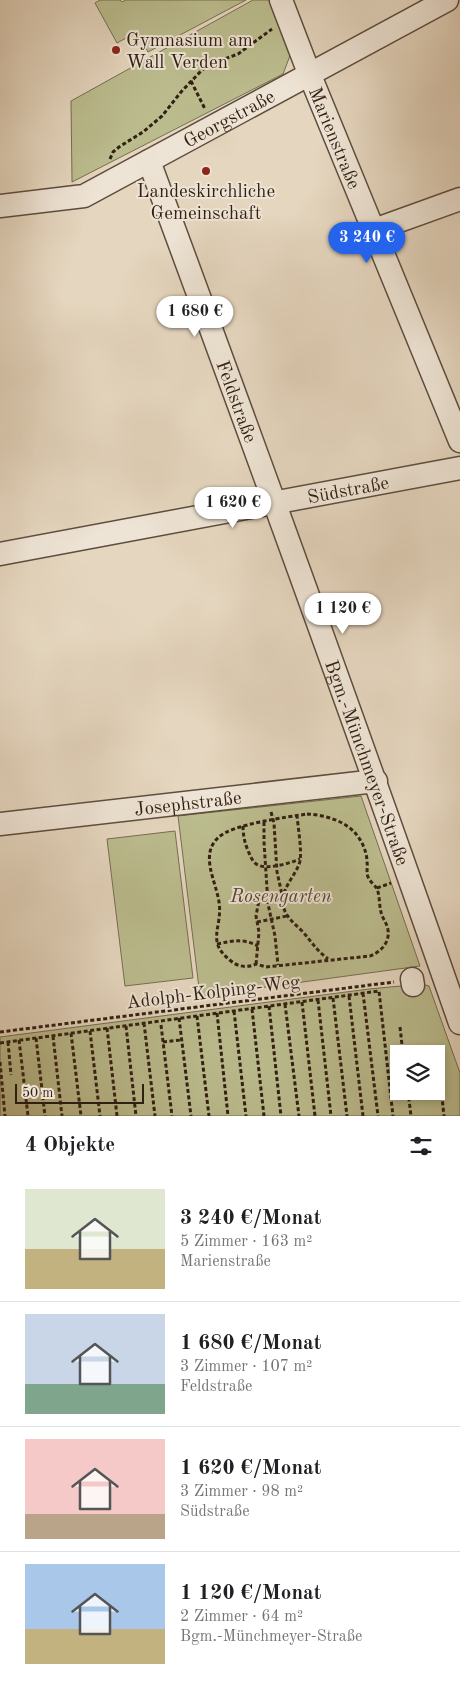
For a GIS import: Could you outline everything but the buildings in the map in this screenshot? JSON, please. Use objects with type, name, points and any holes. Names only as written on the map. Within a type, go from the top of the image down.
[{"type":"street","name":"Georgstraße","points":[[0,206],[84,196],[447,0]]},
{"type":"street","name":"Marienstraße","points":[[285,10],[460,441]]},
{"type":"street","name":"Feldstraße","points":[[149,160],[275,502]]},
{"type":"street","points":[[374,230],[460,199]]},
{"type":"street","name":"Südstraße","points":[[0,554],[460,468]]},
{"type":"street","name":"Bgm.-Münchmeyer-Straße","points":[[275,502],[376,781],[452,976],[460,1022]]},
{"type":"street","name":"Josephstraße","points":[[0,824],[376,781]]},
{"type":"path","points":[[116,179],[109,164],[113,152],[125,142],[139,135],[162,116],[191,81],[208,65],[238,54],[278,25],[285,10]]},
{"type":"path","points":[[191,81],[201,101]]},
{"type":"path","points":[[268,793],[271,819],[274,823],[276,865],[287,916],[304,932],[315,948],[328,960]]},
{"type":"path","points":[[307,814],[320,815],[348,826],[356,834],[365,851],[368,861],[367,874],[377,888],[381,915],[389,931],[385,945],[378,953],[370,956],[266,967],[256,964],[250,967],[235,964],[222,954],[217,944],[219,902],[209,855],[218,837],[227,831],[271,819],[307,814]]},
{"type":"path","points":[[283,900],[300,859],[298,815]]},
{"type":"path","points":[[264,822],[270,919],[275,936],[278,965]]},
{"type":"path","points":[[243,826],[243,835],[247,849],[254,862],[259,866],[266,867],[286,864],[300,859]]},
{"type":"path","points":[[377,888],[394,882]]},
{"type":"path","points":[[256,964],[259,932],[256,916],[259,900],[268,894]]},
{"type":"path","points":[[257,922],[287,916]]},
{"type":"path","points":[[217,944],[236,940],[248,941],[258,946]]},
{"type":"path","name":"Adolph-Kolping-Weg","points":[[0,1032],[413,982]]},
{"type":"path","points":[[0,1043],[379,991],[393,1116]]},
{"type":"path","points":[[364,993],[378,1116]]},
{"type":"path","points":[[348,996],[363,1116]]},
{"type":"path","points":[[333,998],[347,1116]]},
{"type":"path","points":[[318,1000],[331,1116]]},
{"type":"path","points":[[302,1002],[315,1116]]},
{"type":"path","points":[[286,1004],[299,1116]]},
{"type":"path","points":[[269,1006],[281,1116]]},
{"type":"path","points":[[252,1009],[264,1116]]},
{"type":"path","points":[[234,1011],[246,1116]]},
{"type":"path","points":[[216,1013],[228,1116]]},
{"type":"path","points":[[197,1016],[209,1116]]},
{"type":"path","points":[[179,1018],[191,1116]]},
{"type":"path","points":[[144,1023],[155,1116]]},
{"type":"path","points":[[161,1025],[172,1116]]},
{"type":"path","points":[[126,1026],[136,1116]]},
{"type":"path","points":[[400,1027],[403,1045]]},
{"type":"path","points":[[107,1028],[117,1116]]},
{"type":"path","points":[[90,1031],[100,1116]]},
{"type":"path","points":[[71,1033],[81,1116]]},
{"type":"path","points":[[53,1036],[62,1116]]},
{"type":"path","points":[[36,1038],[45,1116]]},
{"type":"path","points":[[20,1040],[28,1116]]},
{"type":"path","points":[[163,1042],[181,1040]]},
{"type":"path","points":[[8,1042],[11,1074]]},
{"type":"path","points":[[0,1062],[5,1116]]},
{"type":"path","points":[[409,1100],[411,1116]]},
{"type":"path","points":[[442,1100],[444,1116]]},
{"type":"green space","points":[[100,0],[120,0],[122,2],[126,0],[246,0],[148,52],[137,32],[117,43],[95,3]]},
{"type":"green space","points":[[253,0],[270,0],[291,53],[283,74],[72,182],[71,101]]},
{"type":"green space","name":"Rosengarten","points":[[361,796],[420,966],[200,996],[178,816]]},
{"type":"green space","points":[[175,831],[193,978],[125,986],[107,839]]},
{"type":"green space","points":[[422,984],[429,986],[460,1073],[460,1116],[0,1116],[0,1037],[369,989]]},
{"type":"place","name":"Gymnasium am Wall Verden","points":[[116,50]]},
{"type":"place","name":"Landeskirchliche Gemeinschaft","points":[[206,171]]}]
